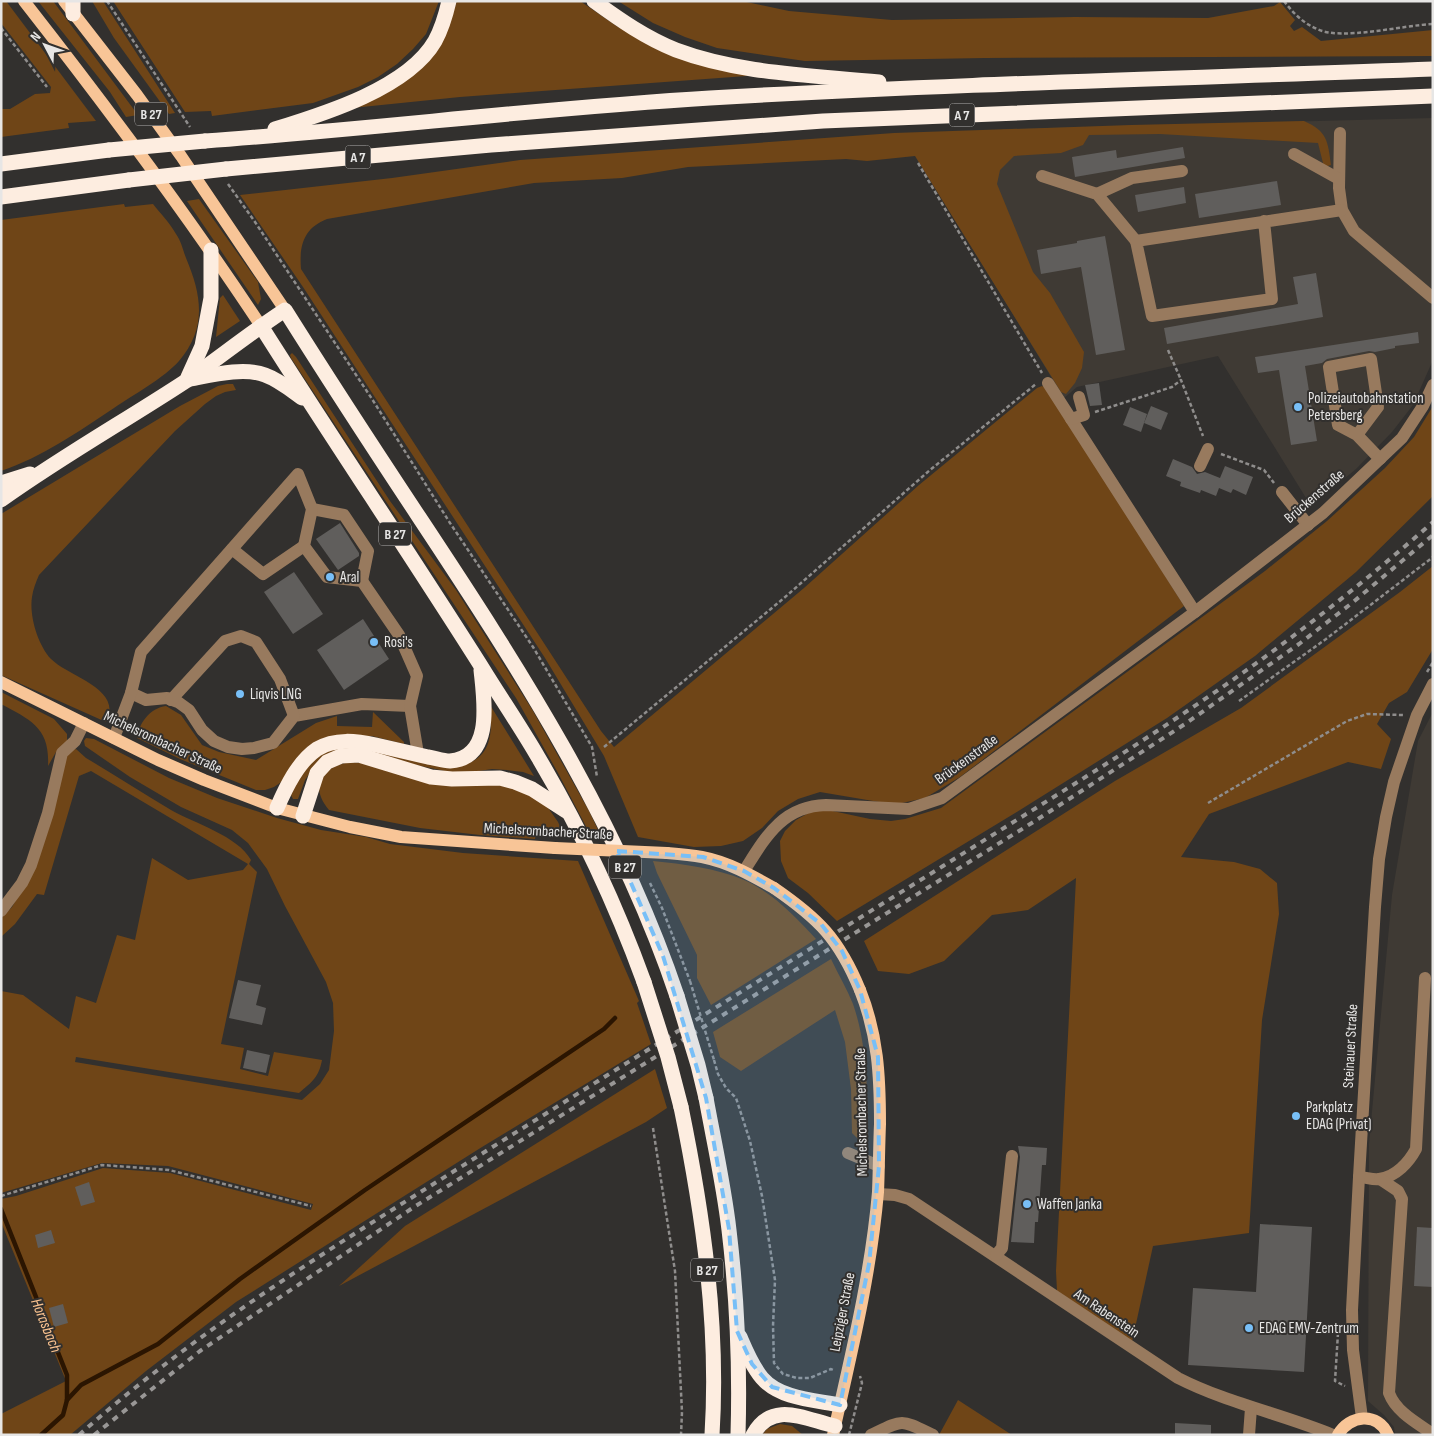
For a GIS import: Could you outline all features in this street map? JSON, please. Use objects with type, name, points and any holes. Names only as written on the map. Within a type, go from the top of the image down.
[{"type":"highway","points":[[245,138],[320,115],[399,79],[418,62],[435,42],[449,1]]},
{"type":"highway","points":[[594,1],[632,28],[675,49],[717,62],[774,73],[927,88]]},
{"type":"highway","name":"A 7","points":[[1,164],[109,150],[205,141],[498,114],[708,98],[1433,69]]},
{"type":"highway","name":"A 7","points":[[1,197],[129,180],[224,173],[491,145],[823,121],[1433,96]]},
{"type":"highway","points":[[187,380],[202,346],[210,308],[211,250]]},
{"type":"highway","points":[[1,500],[41,471],[187,380],[285,310]]},
{"type":"highway","name":"B 27","points":[[285,310],[487,621],[560,743],[592,799],[627,872],[663,956],[698,1065],[706,1098],[729,1229],[737,1331],[738,1435]]},
{"type":"highway","name":"B 27","points":[[261,326],[309,403],[481,666],[538,758],[568,812],[598,873],[635,957],[668,1057],[694,1168],[710,1291],[713,1366],[712,1435]]},
{"type":"highway","points":[[187,380],[233,372],[264,375],[285,386],[309,403]]},
{"type":"highway","points":[[1,483],[41,471]]},
{"type":"highway","points":[[277,808],[300,765],[318,749],[334,743],[357,741],[449,761],[467,758],[477,747],[482,733],[485,705],[481,666]]},
{"type":"highway","points":[[304,816],[317,773],[327,762],[342,756],[359,756],[431,777],[452,779],[500,778],[532,789],[568,812]]},
{"type":"highway","points":[[737,1331],[752,1364],[763,1380],[772,1387],[798,1397],[840,1405]]},
{"type":"highway","points":[[753,1435],[763,1420],[778,1414],[797,1416],[834,1430]]},
{"type":"main road","name":"B 27","points":[[24,1],[93,89],[211,250],[261,326]]},
{"type":"main road","name":"B 27","points":[[64,1],[73,8],[181,156],[285,310]]},
{"type":"main road","name":"Michelsrombacher Straße","points":[[1,682],[204,780],[277,808],[304,816],[401,836],[555,848],[667,853],[702,857],[744,871],[774,888],[805,909],[821,924],[842,951],[860,990],[874,1030],[878,1057],[880,1098],[878,1194]]},
{"type":"main road","name":"Leipziger Straße","points":[[834,1430],[869,1264],[878,1194]]},
{"type":"main road","points":[[1338,1435],[1346,1423],[1362,1418],[1380,1423],[1388,1435]]},
{"type":"street","points":[[1340,133],[1342,210],[1354,231],[1433,298]]},
{"type":"street","points":[[1294,154],[1340,179]]},
{"type":"street","points":[[1097,194],[1132,178],[1182,171]]},
{"type":"street","points":[[1042,176],[1097,194],[1136,241],[1152,316],[1272,299],[1264,221]]},
{"type":"street","points":[[1136,241],[1342,210]]},
{"type":"street","points":[[1357,435],[1378,407],[1371,359],[1329,367],[1338,426],[1357,435],[1380,459]]},
{"type":"street","points":[[1046,380],[1195,612]]},
{"type":"street","name":"Brückenstraße","points":[[744,871],[774,826],[802,809],[814,805],[826,805],[909,809],[942,798],[1195,612],[1324,513],[1402,438],[1423,406],[1433,385]]},
{"type":"street","points":[[1071,419],[1084,415],[1079,397]]},
{"type":"street","points":[[1200,466],[1208,449]]},
{"type":"street","points":[[114,738],[131,692],[141,652],[298,474],[312,509],[304,546],[263,574],[232,549]]},
{"type":"street","points":[[1282,492],[1308,525]]},
{"type":"street","points":[[312,509],[344,515],[368,551],[362,581],[399,635],[418,676],[410,706],[418,754]]},
{"type":"street","points":[[304,546],[327,577],[362,581]]},
{"type":"street","points":[[170,700],[225,641],[241,636],[256,642],[280,679],[294,716]]},
{"type":"street","name":"Steinauer Straße","points":[[1362,1418],[1353,1350],[1352,1310],[1379,859],[1394,782],[1417,715],[1433,684]]},
{"type":"street","points":[[131,692],[146,700],[178,702],[189,710],[202,730],[214,740],[228,747],[242,749],[273,743],[294,716],[362,704],[410,706]]},
{"type":"street","points":[[1,911],[22,883],[31,865],[48,813],[62,753],[75,741],[84,723]]},
{"type":"street","points":[[1380,1179],[1399,1170],[1410,1162],[1416,1149],[1424,978]]},
{"type":"street","points":[[848,1153],[879,1166]]},
{"type":"street","points":[[996,1255],[1002,1248],[1012,1156]]},
{"type":"street","points":[[1359,1177],[1380,1179],[1398,1191],[1402,1200],[1389,1393],[1392,1402],[1401,1411],[1433,1434]]},
{"type":"street","name":"Am Rabenstein","points":[[878,1194],[895,1195],[909,1199],[996,1255],[1082,1315],[1178,1378],[1204,1391],[1251,1408],[1312,1426],[1333,1435]]},
{"type":"street","points":[[1249,1435],[1251,1408]]},
{"type":"street","points":[[871,1435],[896,1423],[906,1422],[933,1435]]},
{"type":"path","points":[[107,1],[190,127]]},
{"type":"path","points":[[1284,1],[1302,21],[1318,30],[1332,33],[1366,32],[1411,25],[1433,24]]},
{"type":"path","points":[[1,28],[47,87]]},
{"type":"path","points":[[604,747],[784,598],[930,470],[1046,380],[918,163]]},
{"type":"path","points":[[224,173],[450,523],[534,647],[592,747],[598,781]]},
{"type":"path","points":[[1168,350],[1208,449],[1264,470],[1282,492]]},
{"type":"path","points":[[1084,415],[1172,387],[1181,380]]},
{"type":"path","points":[[1239,701],[1433,557]]},
{"type":"path","points":[[1208,803],[1346,721],[1367,714],[1417,715]]},
{"type":"path","points":[[649,881],[662,908],[690,981],[718,1074],[726,1088],[736,1098],[750,1141],[762,1196],[775,1280],[774,1363],[783,1374],[797,1378],[810,1378],[831,1369],[847,1373]]},
{"type":"path","points":[[653,1128],[675,1271],[682,1412],[681,1435]]},
{"type":"path","points":[[1,1196],[102,1165],[169,1170],[311,1206]]},
{"type":"highlighted area","points":[[617,851],[703,857],[744,871],[774,888],[821,924],[842,951],[860,990],[878,1057],[879,1166],[869,1264],[840,1405],[772,1387],[752,1364],[737,1331],[729,1229],[706,1098],[663,956]]},
{"type":"shaded area","points":[[1,1],[6,1],[96,121],[68,123],[69,128],[1,137],[1,109],[10,109],[35,94],[50,93],[51,87],[1,23]]},
{"type":"shaded area","points":[[38,1],[53,1],[138,115],[126,117],[110,92]]},
{"type":"shaded area","points":[[92,1],[103,1],[175,113],[169,114],[114,38]]},
{"type":"shaded area","points":[[113,1],[439,1],[426,34],[397,64],[378,77],[358,87],[313,103],[212,116],[211,111],[185,112]]},
{"type":"shaded area","points":[[457,1],[580,1],[618,27],[760,75],[460,97],[352,108],[445,36]]},
{"type":"shaded area","points":[[618,1],[742,1],[789,11],[892,20],[1075,17],[1208,18],[1274,6],[1280,2],[1295,20],[1290,26],[1294,31],[1302,27],[1321,41],[1433,30],[1433,56],[985,58],[805,61],[717,48],[653,23]]},
{"type":"shaded area","points":[[1433,118],[1433,360],[1413,405],[1392,432],[1356,469],[1311,506],[1218,356],[1077,387],[1064,398],[916,156],[1004,129]]},
{"type":"shaded area","points":[[1304,121],[1322,133],[1329,149],[1331,165],[1324,167],[1318,143],[1160,134],[1089,135],[1083,145],[1061,153],[1014,156],[1000,170],[997,184],[1033,272],[1050,293],[1084,352],[1082,368],[1075,383],[1066,394],[1061,392],[915,156],[867,161],[846,159],[688,167],[622,178],[534,183],[327,219],[308,232],[302,245],[301,269],[601,731],[614,747],[804,588],[919,485],[1037,388],[1042,386],[1048,389],[1184,606],[960,777],[925,798],[902,803],[885,803],[820,792],[798,799],[778,811],[762,828],[743,841],[721,846],[694,847],[638,837],[604,756],[545,658],[303,287],[240,195],[392,178],[520,160],[894,133]]},
{"type":"shaded area","points":[[199,199],[258,282],[261,299],[258,305],[187,201]]},
{"type":"shaded area","points":[[124,204],[125,207],[153,204],[178,237],[196,285],[199,311],[198,324],[194,336],[188,349],[179,361],[157,380],[59,443],[31,459],[1,471],[1,220]]},
{"type":"shaded area","points":[[223,295],[240,321],[216,337],[220,298]]},
{"type":"shaded area","points":[[292,353],[390,501],[456,590],[533,711],[601,836],[591,836],[516,698],[291,358],[290,355]]},
{"type":"shaded area","points":[[233,384],[236,390],[216,396],[175,431],[39,575],[35,586],[31,605],[33,621],[42,646],[51,659],[59,666],[101,692],[108,701],[110,711],[106,722],[1,675],[1,514],[180,406],[218,386]]},
{"type":"shaded area","points":[[1433,406],[1433,496],[1356,572],[1255,656],[1167,718],[837,921],[808,893],[788,878],[781,861],[780,841],[785,831],[796,820],[814,810],[828,810],[870,819],[891,821],[905,819],[941,808],[1265,571],[1327,521],[1385,468],[1414,437]]},
{"type":"shaded area","points":[[1433,566],[1433,649],[1407,692],[1389,703],[1377,724],[1391,739],[1381,769],[1348,762],[1209,814],[1181,857],[1234,862],[1260,869],[1277,883],[1279,914],[1262,1020],[1249,1233],[1153,1246],[1132,1342],[1057,1291],[1056,1271],[1076,878],[1028,910],[992,915],[944,961],[909,974],[878,971],[864,941],[1115,781],[1241,708]]},
{"type":"shaded area","points":[[1,692],[54,719],[67,734],[67,743],[56,752],[48,766],[48,753],[42,734],[30,721],[1,704]]},
{"type":"shaded area","points":[[490,705],[534,776],[523,772],[492,769],[459,774],[360,751],[311,771],[305,780],[298,799],[293,799],[291,795],[301,773],[324,751],[355,745],[451,767],[464,765],[482,754],[487,747],[491,728]]},
{"type":"shaded area","points":[[166,706],[181,715],[202,745],[219,752],[256,760],[316,723],[337,716],[337,726],[372,727],[373,712],[404,744],[372,736],[349,736],[274,787],[256,790],[180,759],[137,738],[140,727],[146,717],[160,707]]},
{"type":"shaded area","points":[[1433,712],[1433,1435],[1395,1435],[1394,1427],[1368,1401],[1369,1144],[1392,895],[1418,741]]},
{"type":"shaded area","points":[[86,738],[94,739],[169,778],[217,798],[321,830],[366,837],[390,844],[463,853],[578,861],[639,1001],[637,1003],[651,1044],[482,1147],[236,1302],[146,1371],[70,1435],[1,1435],[1,1414],[66,1381],[1,1222],[1,1199],[103,1168],[170,1173],[311,1210],[313,1204],[168,1166],[102,1163],[1,1193],[1,991],[23,995],[69,1029],[76,996],[96,1003],[117,935],[135,940],[152,858],[188,880],[243,870],[248,864],[91,771],[79,776],[44,895],[37,894],[15,924],[1,937],[1,918],[12,907],[29,877],[64,758],[69,751],[76,749],[86,758],[160,804],[226,837],[245,851],[251,860],[249,864],[257,872],[221,1044],[244,1048],[240,1069],[268,1076],[274,1052],[322,1060],[319,1071],[314,1079],[299,1093],[76,1057],[75,1062],[302,1100],[320,1084],[329,1070],[334,1031],[333,1003],[326,982],[267,869],[248,843],[232,830],[181,807],[130,777],[85,746],[84,741]]},
{"type":"shaded area","points":[[350,762],[503,782],[544,802],[558,822],[564,835],[536,834],[535,839],[480,835],[420,828],[329,810],[320,793],[321,779],[332,768]]},
{"type":"shaded area","points":[[653,861],[688,865],[744,880],[774,898],[816,939],[711,1005],[697,978],[697,955]]},
{"type":"shaded area","points":[[831,959],[853,1004],[862,1039],[865,1057],[868,1149],[852,1133],[851,1089],[845,1042],[835,1010],[741,1071],[720,1057],[713,1032]]},
{"type":"shaded area","points":[[655,1069],[667,1108],[646,1122],[339,1286],[405,1226]]},
{"type":"shaded area","points":[[958,1400],[1012,1435],[939,1435]]},
{"type":"shaded area","points":[[780,1424],[792,1426],[803,1435],[762,1435],[767,1429]]},
{"type":"building","points":[[1183,147],[1185,158],[1075,177],[1072,157],[1116,150],[1117,158]]},
{"type":"building","points":[[1277,181],[1281,205],[1199,218],[1195,194]]},
{"type":"building","points":[[1184,187],[1186,203],[1138,212],[1135,195]]},
{"type":"building","points":[[1105,236],[1125,350],[1096,355],[1081,267],[1041,274],[1037,250]]},
{"type":"building","points":[[1316,273],[1323,317],[1167,344],[1164,328],[1298,304],[1293,277]]},
{"type":"building","name":"Polizeiautobahnstation Petersberg","points":[[1418,332],[1419,343],[1327,359],[1322,363],[1305,366],[1317,441],[1291,445],[1279,370],[1258,373],[1255,357]]},
{"type":"building","points":[[1099,383],[1102,405],[1090,406],[1085,385]]},
{"type":"building","points":[[1151,406],[1168,413],[1161,430],[1144,423]]},
{"type":"building","points":[[1130,407],[1147,414],[1141,432],[1123,425]]},
{"type":"building","points":[[1173,459],[1192,467],[1197,474],[1205,472],[1220,478],[1225,466],[1253,477],[1246,495],[1233,489],[1231,493],[1219,488],[1216,496],[1201,490],[1200,493],[1180,486],[1181,482],[1166,476]]},
{"type":"building","points":[[340,523],[359,556],[338,570],[316,539]]},
{"type":"building","points":[[294,572],[323,614],[293,634],[264,592]]},
{"type":"building","points":[[363,619],[389,659],[344,690],[317,650]]},
{"type":"building","points":[[238,980],[261,985],[256,1005],[266,1008],[262,1025],[229,1018]]},
{"type":"building","points":[[247,1050],[270,1055],[266,1073],[243,1068]]},
{"type":"building","name":"Waffen Janka","points":[[1018,1146],[1047,1148],[1046,1165],[1042,1165],[1038,1222],[1035,1222],[1034,1243],[1011,1242],[1020,1157]]},
{"type":"building","points":[[89,1182],[95,1202],[81,1206],[75,1187]]},
{"type":"building","name":"EDAG EMV-Zentrum","points":[[1260,1224],[1312,1227],[1304,1372],[1188,1365],[1193,1288],[1256,1292]]},
{"type":"building","points":[[1417,1227],[1433,1228],[1433,1287],[1414,1286]]},
{"type":"building","points":[[51,1230],[55,1243],[38,1248],[35,1235]]},
{"type":"building","points":[[63,1304],[68,1323],[54,1327],[49,1308]]},
{"type":"building","points":[[1175,1423],[1211,1425],[1211,1435],[1175,1435]]},
{"type":"waterway","points":[[67,1400],[81,1385],[158,1344],[240,1279],[365,1190],[604,1029],[615,1018]]},
{"type":"waterway","name":"Horasbach","points":[[1,1209],[67,1375],[67,1400],[63,1415],[41,1435]]},
{"type":"railway","points":[[79,1435],[174,1357],[275,1286],[379,1218],[1072,786],[1199,703],[1260,661],[1319,616],[1433,522]]},
{"type":"railway","points":[[94,1435],[200,1351],[414,1207],[1035,821],[1185,724],[1299,644],[1352,603],[1433,535]]},
{"type":"place","name":"Polizeiautobahnstation Petersberg","points":[[1298,407]]},
{"type":"place","name":"Aral","points":[[330,577]]},
{"type":"place","name":"Rosi's","points":[[374,642]]},
{"type":"place","name":"Liqvis LNG","points":[[240,694]]},
{"type":"place","name":"Parkplatz EDAG (Privat)","points":[[1296,1116]]},
{"type":"place","name":"Waffen Janka","points":[[1027,1204]]},
{"type":"place","name":"EDAG EMV-Zentrum","points":[[1249,1328]]}]
